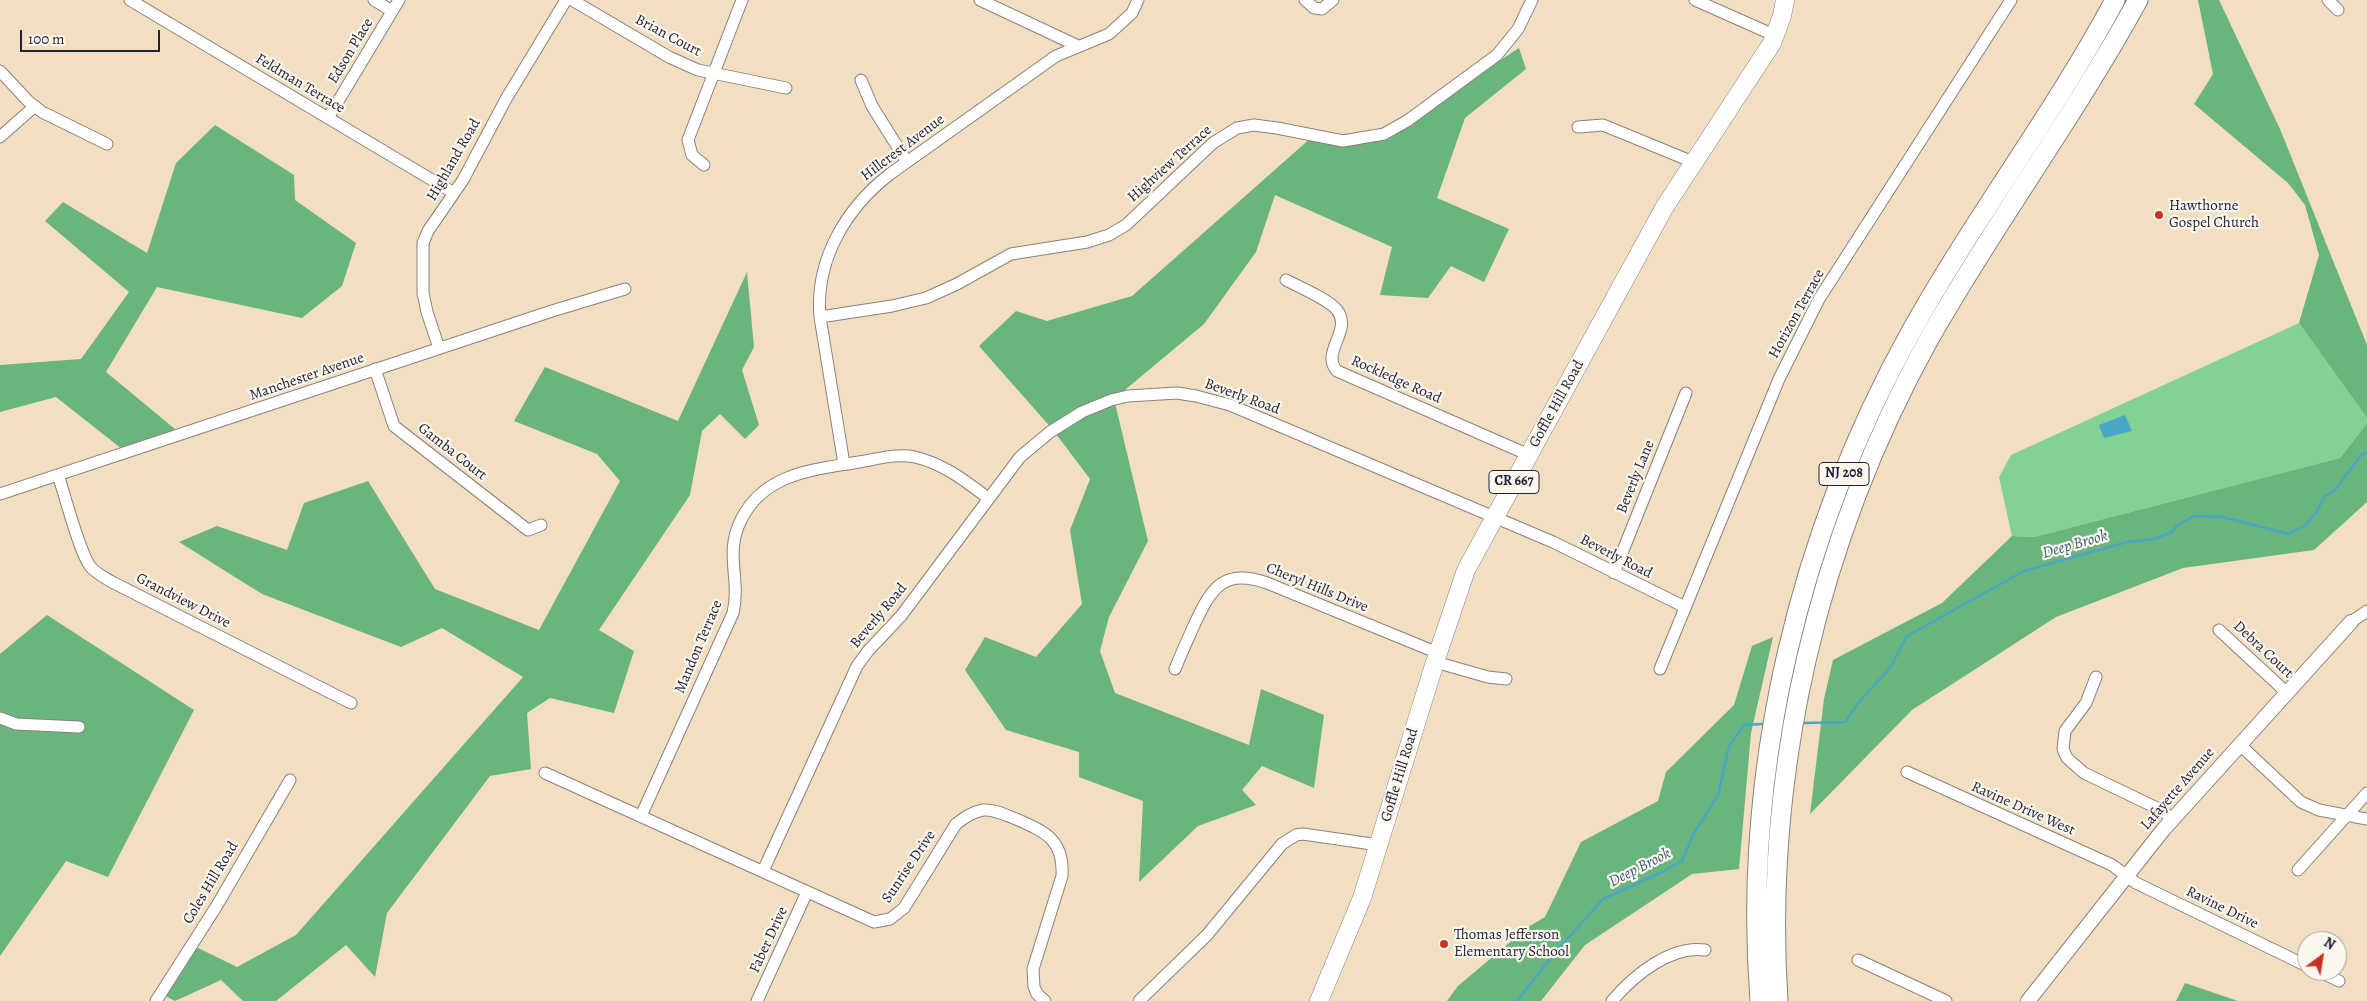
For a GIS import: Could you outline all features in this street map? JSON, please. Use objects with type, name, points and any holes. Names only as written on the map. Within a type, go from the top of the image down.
[{"type":"highway","name":"NJ 208","points":[[1760,1001],[1757,892],[1761,823],[1769,754],[1780,685],[1794,626],[1828,517],[1866,421],[1913,328],[2115,0]]},
{"type":"highway","name":"NJ 208","points":[[1778,1001],[1776,924],[1778,860],[1788,757],[1807,655],[1824,590],[1845,526],[1884,429],[1930,338],[2098,68],[2138,0]]},
{"type":"main road","name":"Goffle Hill Road","points":[[1319,1001],[1362,898],[1466,570],[1664,208],[1763,59],[1776,36],[1785,0]]},
{"type":"street","name":"Feldman Terrace","points":[[130,0],[454,193]]},
{"type":"street","points":[[374,0],[392,11]]},
{"type":"street","name":"Edson Place","points":[[328,118],[399,0]]},
{"type":"street","name":"Highland Road","points":[[439,348],[423,293],[422,252],[428,231],[454,193],[539,42],[566,0]]},
{"type":"street","name":"Brian Court","points":[[572,0],[669,57],[698,70],[786,88]]},
{"type":"street","points":[[704,165],[692,155],[688,140],[742,0]]},
{"type":"street","points":[[980,0],[1078,46]]},
{"type":"street","name":"Hillcrest Avenue","points":[[844,464],[820,317],[821,278],[834,243],[854,210],[871,188],[1056,56],[1109,34],[1132,13],[1138,0]]},
{"type":"street","points":[[1305,0],[1314,8],[1322,9],[1333,0]]},
{"type":"street","name":"Highview Terrace","points":[[820,317],[892,306],[926,298],[957,284],[1011,254],[1087,242],[1109,235],[1126,225],[1213,143],[1237,128],[1254,125],[1343,141],[1384,134],[1407,121],[1497,55],[1518,30],[1532,0]]},
{"type":"street","points":[[1695,0],[1776,36]]},
{"type":"street","name":"Horizon Terrace","points":[[1660,669],[1779,379],[1800,334],[1819,299],[2011,0]]},
{"type":"street","points":[[2328,0],[2338,10]]},
{"type":"street","points":[[0,71],[35,106],[107,144]]},
{"type":"street","points":[[861,80],[872,106],[907,162]]},
{"type":"street","points":[[0,137],[35,106]]},
{"type":"street","points":[[1578,127],[1603,125],[1693,162]]},
{"type":"street","name":"Rockledge Road","points":[[1286,280],[1331,304],[1340,315],[1342,331],[1332,357],[1332,363],[1338,371],[1529,455]]},
{"type":"street","name":"Manchester Avenue","points":[[0,494],[375,369],[624,289]]},
{"type":"street","name":"Gamba Court","points":[[375,369],[394,426],[528,530],[541,525]]},
{"type":"street","name":"Beverly Road","points":[[763,872],[857,666],[868,651],[901,616],[1007,472],[1034,443],[1082,412],[1111,400],[1128,396],[1178,393],[1230,405],[1569,550],[1685,607]]},
{"type":"street","name":"Beverly Lane","points":[[1614,573],[1686,394]]},
{"type":"street","name":"Mandon Terrace","points":[[640,816],[733,613],[737,584],[732,548],[744,514],[761,493],[777,482],[799,472],[889,457],[913,457],[949,469],[988,498]]},
{"type":"street","name":"Grandview Drive","points":[[58,475],[82,549],[94,570],[112,582],[351,703]]},
{"type":"street","name":"Cheryl Hills Drive","points":[[1174,670],[1208,596],[1218,584],[1240,577],[1267,583],[1437,657],[1488,677],[1506,679]]},
{"type":"street","name":"Lafayette Avenue","points":[[2028,1001],[2126,874],[2172,819],[2351,622],[2367,611]]},
{"type":"street","name":"Debra Court","points":[[2219,630],[2286,692]]},
{"type":"street","points":[[2096,677],[2086,703],[2065,731],[2063,749],[2067,758],[2078,770],[2161,810],[2172,819]]},
{"type":"street","points":[[0,718],[16,724],[79,727]]},
{"type":"street","points":[[2239,744],[2301,802],[2319,810],[2367,819]]},
{"type":"street","name":"Ravine Drive West","points":[[1906,772],[2112,865],[2126,874]]},
{"type":"street","name":"Sunrise Drive","points":[[545,773],[867,920],[882,922],[890,919],[904,908],[956,824],[964,818],[974,813],[993,810],[1034,826],[1043,831],[1058,846],[1062,865],[1062,876],[1033,969],[1034,987],[1037,994],[1045,1001]]},
{"type":"street","name":"Coles Hill Road","points":[[156,1001],[216,907],[290,780]]},
{"type":"street","points":[[2298,870],[2367,793]]},
{"type":"street","points":[[1138,1001],[1207,935],[1288,838],[1303,834],[1379,845]]},
{"type":"street","name":"Ravine Drive","points":[[2126,874],[2136,883],[2297,961]]},
{"type":"street","name":"Faber Drive","points":[[757,1001],[807,892]]},
{"type":"street","points":[[1612,1001],[1631,982],[1655,964],[1692,948],[1705,950]]},
{"type":"street","points":[[1858,960],[1946,1001]]},
{"type":"green space","points":[[2198,0],[2219,0],[2280,129],[2367,345],[2367,418],[2299,323],[2319,255],[2305,205],[2288,183],[2194,104],[2213,74]]},
{"type":"green space","points":[[1519,48],[1526,69],[1465,118],[1437,198],[1509,229],[1484,282],[1451,266],[1428,298],[1380,295],[1392,247],[1275,195],[1256,252],[1204,324],[1114,399],[1148,541],[1109,617],[1100,651],[1115,693],[1249,745],[1261,689],[1324,715],[1314,788],[1262,766],[1242,790],[1256,805],[1198,826],[1139,882],[1143,801],[1079,777],[1079,752],[1006,730],[965,670],[985,637],[1036,657],[1082,604],[1070,530],[1090,479],[1053,430],[979,346],[1016,311],[1047,321],[1132,296],[1312,137],[1395,129]]},
{"type":"green space","points":[[215,125],[294,175],[295,200],[356,243],[342,286],[302,318],[157,287],[106,372],[181,434],[127,453],[56,397],[0,412],[0,365],[81,359],[129,292],[45,221],[63,202],[147,253],[176,163]]},
{"type":"green space","points":[[747,272],[754,347],[742,370],[759,425],[745,439],[720,414],[702,431],[690,495],[599,630],[634,651],[614,713],[550,698],[527,713],[531,769],[490,776],[387,913],[375,977],[346,945],[276,1001],[243,1001],[221,980],[175,1001],[160,993],[192,945],[237,967],[296,935],[523,677],[442,628],[401,647],[262,594],[179,542],[217,526],[287,550],[304,503],[368,481],[435,589],[539,630],[620,481],[597,454],[514,421],[545,367],[678,421]]},
{"type":"green space","points":[[2299,323],[2367,418],[2367,423],[2340,458],[2034,537],[2012,536],[1999,477],[2011,455]]},
{"type":"green space","points":[[2367,423],[2367,502],[2314,550],[2183,568],[2056,617],[1912,710],[1810,814],[1824,699],[1833,660],[1942,603],[2012,536],[2034,537],[2340,458]]},
{"type":"green space","points":[[47,615],[194,710],[108,877],[66,861],[0,956],[0,654]]},
{"type":"green space","points":[[1773,637],[1751,733],[1739,869],[1692,874],[1585,945],[1541,1001],[1447,1001],[1458,986],[1528,927],[1545,917],[1581,842],[1658,801],[1666,772],[1734,705],[1752,646]]},
{"type":"green space","points":[[2185,983],[2238,1001],[2176,1001]]},
{"type":"water","points":[[2125,415],[2132,431],[2104,438],[2099,425]]},
{"type":"waterway","name":"Deep Brook","points":[[1805,723],[1845,722],[1858,703],[1890,668],[1907,636],[2024,571],[2127,542],[2154,539],[2172,532],[2176,526],[2194,516],[2222,517],[2289,534],[2304,526],[2316,513],[2324,497],[2335,490],[2362,454],[2367,453]]},
{"type":"waterway","name":"Deep Brook","points":[[1517,1001],[1553,955],[1603,899],[1682,861],[1694,833],[1718,795],[1729,746],[1744,725],[1763,724]]},
{"type":"place","name":"Hawthorne Gospel Church","points":[[2159,215]]},
{"type":"place","name":"Thomas Jefferson Elementary School","points":[[1444,944]]}]
